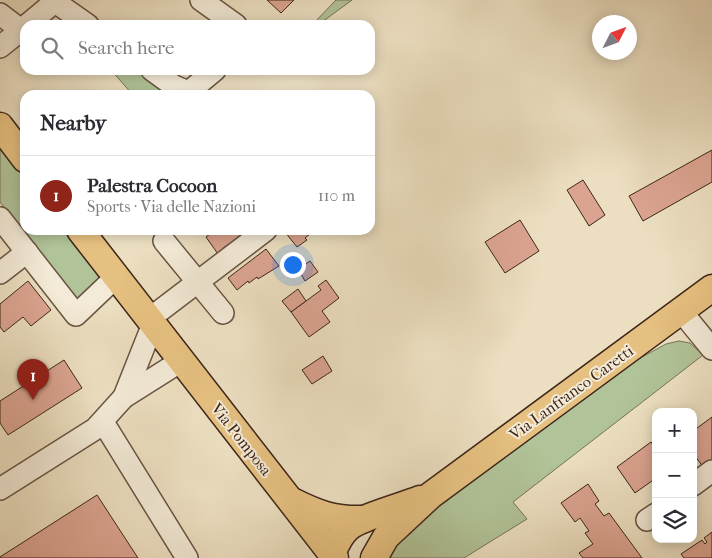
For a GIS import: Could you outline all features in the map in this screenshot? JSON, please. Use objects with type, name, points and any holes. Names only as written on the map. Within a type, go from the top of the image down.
[{"type":"main road","points":[[0,126],[20,152]]},
{"type":"main road","name":"Via Pomposa","points":[[84,235],[334,556]]},
{"type":"main road","name":"Via Lanfranco Caretti","points":[[430,495],[350,526],[341,536],[334,556],[353,554],[380,547],[430,495],[712,288]]},
{"type":"main road","name":"Via Lanfranco Caretti","points":[[289,499],[327,516],[342,520],[364,519]]},
{"type":"street","points":[[200,0],[229,20]]},
{"type":"street","points":[[33,20],[56,1],[81,20]]},
{"type":"street","points":[[0,14],[20,25]]},
{"type":"street","points":[[0,47],[20,30]]},
{"type":"street","points":[[159,75],[174,86],[184,90]]},
{"type":"street","points":[[191,90],[209,75]]},
{"type":"street","points":[[0,218],[76,315],[116,277]]},
{"type":"street","points":[[124,397],[151,321],[259,235]]},
{"type":"street","points":[[164,241],[222,313]]},
{"type":"street","points":[[0,273],[27,252]]},
{"type":"street","points":[[681,311],[712,349]]},
{"type":"street","points":[[0,490],[81,438],[103,422],[124,397],[181,361]]},
{"type":"street","points":[[103,422],[187,558]]},
{"type":"street","points":[[697,482],[712,471]]},
{"type":"green space","points":[[336,0],[352,0],[325,20],[317,20]]},
{"type":"green space","points":[[115,75],[150,75],[171,90],[129,90]]},
{"type":"green space","points":[[0,147],[20,173],[20,228],[0,202]]},
{"type":"green space","points":[[26,235],[69,235],[106,282],[80,305]]},
{"type":"green space","points":[[679,341],[690,343],[703,355],[513,502],[527,519],[464,558],[383,558],[427,514],[631,363],[666,344]]},
{"type":"building","points":[[267,0],[294,0],[281,13]]},
{"type":"building","points":[[712,150],[712,182],[643,221],[629,196]]},
{"type":"building","points":[[583,180],[605,215],[589,226],[567,190]]},
{"type":"building","points":[[520,220],[539,251],[505,273],[485,242]]},
{"type":"building","points":[[209,235],[242,235],[223,248],[224,250],[218,254],[206,237]]},
{"type":"building","points":[[287,235],[309,235],[305,238],[307,240],[297,247]]},
{"type":"building","points":[[266,249],[279,266],[258,279],[257,277],[249,283],[248,281],[237,290],[228,278]]},
{"type":"building","points":[[310,261],[318,272],[305,281],[298,269]]},
{"type":"building","points":[[326,280],[339,298],[322,311],[330,322],[309,337],[291,312],[321,290],[318,286]]},
{"type":"building","points":[[28,281],[51,310],[31,326],[23,317],[4,332],[0,327],[0,304]]},
{"type":"building","points":[[298,289],[306,301],[291,312],[282,301]]},
{"type":"building","points":[[323,356],[332,371],[312,384],[302,370]]},
{"type":"building","points":[[64,360],[82,388],[8,435],[0,423],[0,401]]},
{"type":"building","points":[[712,417],[712,460],[703,467],[697,459],[697,428]]},
{"type":"building","points":[[651,442],[652,443],[652,481],[635,493],[617,467]]},
{"type":"building","points":[[588,484],[599,501],[595,504],[604,516],[609,513],[642,558],[583,558],[579,553],[593,544],[585,533],[589,531],[580,518],[575,522],[561,503]]},
{"type":"building","points":[[97,495],[138,558],[0,558],[0,557]]},
{"type":"building","points":[[712,532],[712,558],[684,558],[681,554],[702,540],[705,544],[707,542],[704,538]]},
{"type":"place","name":"Palestra Cocoon","points":[[33,400]]}]
